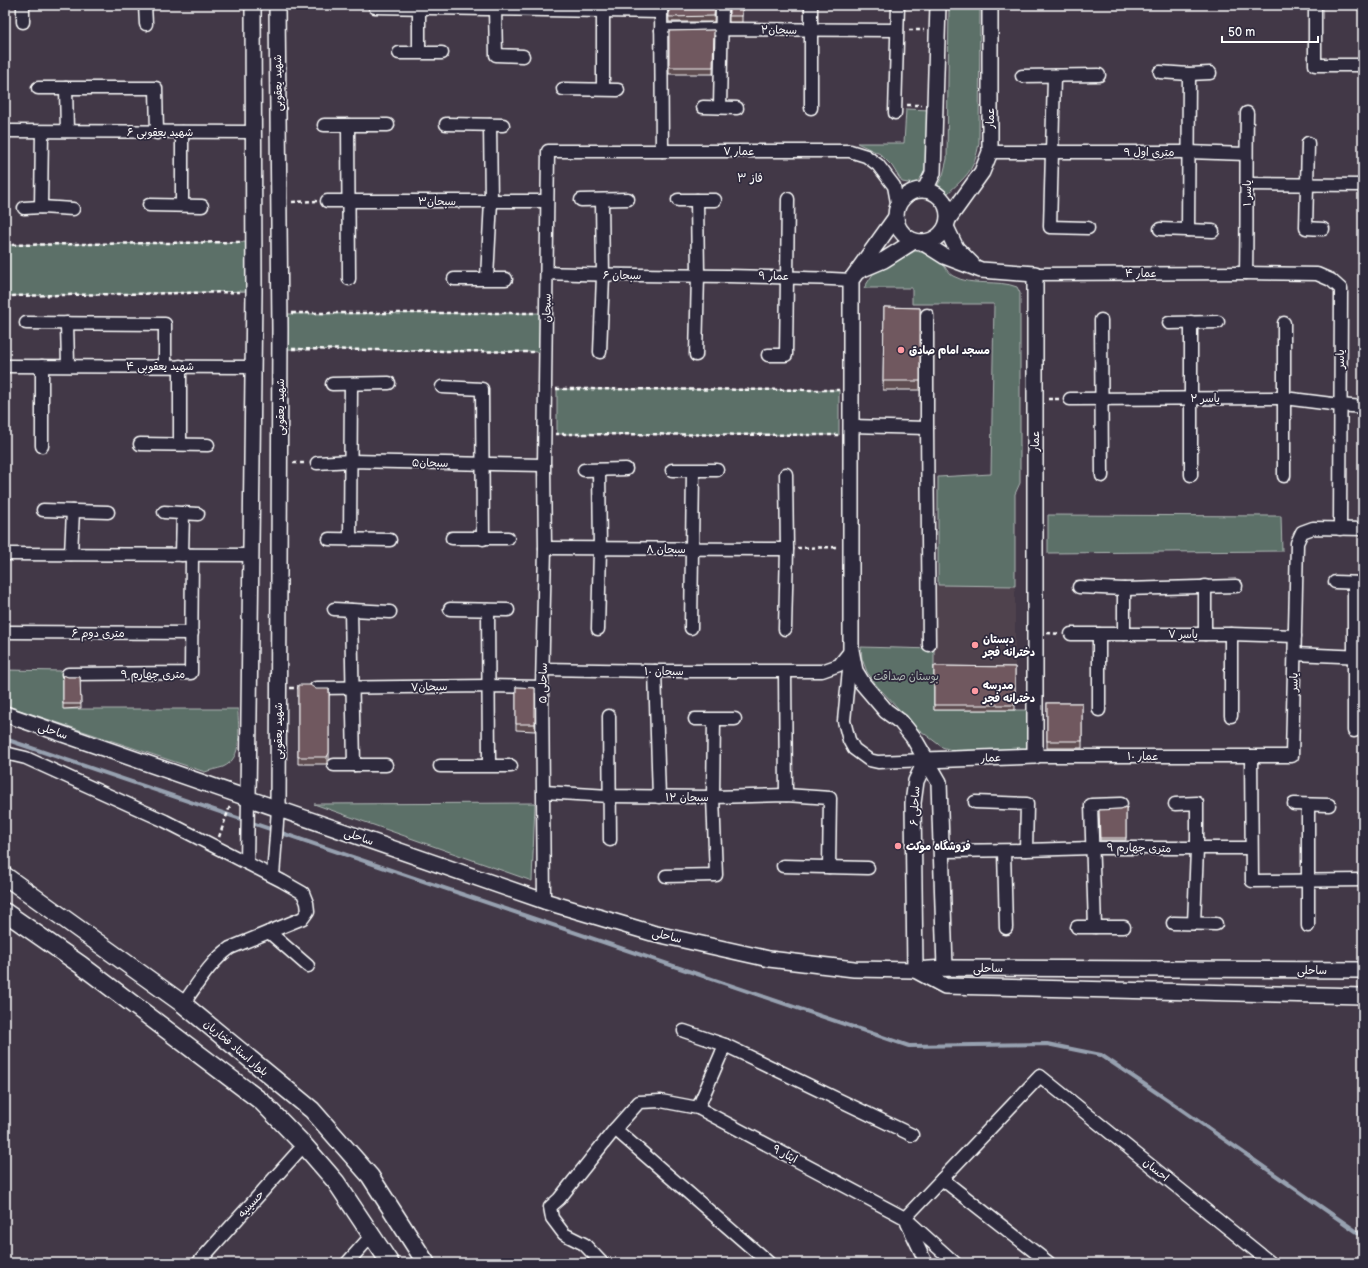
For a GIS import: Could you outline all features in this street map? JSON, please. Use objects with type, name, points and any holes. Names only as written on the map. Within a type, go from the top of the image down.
[{"type":"main road","name":"بلوار استاد فخاریان","points":[[5,876],[183,1004],[312,1110],[370,1176],[426,1263]]},
{"type":"main road","points":[[5,912],[81,965],[262,1102],[304,1145],[336,1182],[390,1263]]},
{"type":"street","points":[[23,5],[23,22]]},
{"type":"street","points":[[145,5],[146,24]]},
{"type":"street","points":[[247,863],[254,291],[253,5]]},
{"type":"street","points":[[720,107],[722,5]]},
{"type":"street","points":[[811,5],[811,108]]},
{"type":"street","points":[[895,109],[898,5]]},
{"type":"street","points":[[925,190],[933,173],[938,5]]},
{"type":"street","name":"عمار","points":[[948,222],[982,172],[990,152],[990,5]]},
{"type":"street","points":[[1315,5],[1315,65],[1363,65]]},
{"type":"street","points":[[419,6],[419,52]]},
{"type":"street","points":[[375,7],[419,6],[495,9],[508,7],[661,9],[662,151]]},
{"type":"street","name":"شهید یعقوبی","points":[[277,7],[280,314],[278,809]]},
{"type":"street","points":[[603,8],[603,89]]},
{"type":"street","points":[[495,9],[496,55],[523,56]]},
{"type":"street","name":"سبحان۲","points":[[660,30],[897,30]]},
{"type":"street","points":[[400,53],[442,53]]},
{"type":"street","points":[[1160,72],[1188,74],[1210,73]]},
{"type":"street","points":[[1188,74],[1188,230]]},
{"type":"street","points":[[1022,76],[1054,77],[1099,75]]},
{"type":"street","points":[[1054,77],[1050,227],[1088,228]]},
{"type":"street","points":[[38,88],[156,88],[157,132]]},
{"type":"street","points":[[66,88],[67,131]]},
{"type":"street","points":[[562,89],[618,90]]},
{"type":"street","points":[[703,107],[737,108]]},
{"type":"street","name":"یاسر ۱","points":[[1246,273],[1247,113]]},
{"type":"street","points":[[446,124],[490,126],[503,125]]},
{"type":"street","points":[[324,125],[388,125]]},
{"type":"street","points":[[348,125],[349,279]]},
{"type":"street","points":[[487,278],[491,201],[490,126]]},
{"type":"street","name":"شهید یعقوبی ۶","points":[[5,131],[254,132]]},
{"type":"street","points":[[41,207],[42,132]]},
{"type":"street","points":[[182,132],[182,205]]},
{"type":"street","points":[[1308,143],[1306,228],[1323,229]]},
{"type":"street","name":"عمار ۷","points":[[548,150],[850,151],[866,156],[878,165],[894,186],[897,212]]},
{"type":"street","name":"سبحان","points":[[544,465],[548,150]]},
{"type":"street","name":"۹ متری اول","points":[[990,152],[1188,152],[1246,154]]},
{"type":"street","points":[[1247,184],[1363,185]]},
{"type":"street","points":[[851,650],[855,671],[863,684],[886,711],[901,722],[926,760],[878,762],[869,760],[854,749],[849,740],[844,721],[851,650],[850,389],[854,276],[897,212],[902,200],[908,194],[925,190],[939,196],[945,202],[948,210],[948,222],[956,248],[966,259],[980,270]]},
{"type":"street","points":[[581,200],[628,199]]},
{"type":"street","points":[[768,355],[786,355],[788,199]]},
{"type":"street","points":[[600,352],[603,276],[602,200]]},
{"type":"street","points":[[678,200],[715,200]]},
{"type":"street","points":[[696,355],[698,276],[697,200]]},
{"type":"street","name":"سبحان۳","points":[[327,201],[547,201]]},
{"type":"street","points":[[149,205],[202,206]]},
{"type":"street","points":[[24,208],[41,207],[73,209]]},
{"type":"street","points":[[897,212],[900,229],[909,238],[944,256],[980,270],[1035,274]]},
{"type":"street","points":[[854,276],[918,242],[930,241],[937,238],[942,233],[948,222]]},
{"type":"street","points":[[1160,229],[1213,231]]},
{"type":"street","name":"سبحان ۶","points":[[547,273],[603,276],[698,276]]},
{"type":"street","name":"عمار ۴","points":[[1035,274],[1246,273]]},
{"type":"street","name":"یاسر","points":[[1246,273],[1317,274],[1331,280],[1340,289],[1340,529],[1314,528],[1302,532],[1297,543],[1292,756],[1250,756]]},
{"type":"street","name":"عمار","points":[[926,760],[1035,756],[1035,274]]},
{"type":"street","name":"عمار ۹","points":[[698,276],[854,276]]},
{"type":"street","points":[[454,279],[506,279]]},
{"type":"street","points":[[927,315],[926,428],[929,645]]},
{"type":"street","points":[[1101,320],[1102,476]]},
{"type":"street","points":[[1191,322],[1191,475]]},
{"type":"street","points":[[1169,323],[1218,322]]},
{"type":"street","points":[[26,323],[165,324],[165,366]]},
{"type":"street","points":[[67,323],[68,365]]},
{"type":"street","points":[[1284,323],[1284,476]]},
{"type":"street","name":"شهید یعقوبی ۴","points":[[5,366],[68,365],[253,367]]},
{"type":"street","points":[[42,366],[42,446]]},
{"type":"street","points":[[180,366],[180,444]]},
{"type":"street","points":[[332,384],[389,383]]},
{"type":"street","points":[[350,540],[351,384]]},
{"type":"street","points":[[442,387],[482,389],[484,464],[483,539]]},
{"type":"street","name":"یاسر ۲","points":[[1070,399],[1284,398],[1363,407]]},
{"type":"street","points":[[851,431],[926,428]]},
{"type":"street","points":[[140,444],[208,445]]},
{"type":"street","name":"سبحان۵","points":[[316,463],[351,462],[544,465]]},
{"type":"street","name":"ساحلی ۵","points":[[544,465],[545,548],[542,687],[544,901]]},
{"type":"street","points":[[584,470],[626,469]]},
{"type":"street","points":[[598,629],[600,548],[599,470]]},
{"type":"street","points":[[672,470],[717,470]]},
{"type":"street","points":[[691,628],[693,470]]},
{"type":"street","points":[[785,629],[787,549],[786,474]]},
{"type":"street","points":[[43,510],[108,512]]},
{"type":"street","points":[[72,554],[73,511]]},
{"type":"street","points":[[164,512],[198,514]]},
{"type":"street","name":"۹ متری چهارم","points":[[68,674],[191,673],[192,633],[183,513]]},
{"type":"street","points":[[1340,529],[1363,530]]},
{"type":"street","points":[[452,538],[508,538]]},
{"type":"street","points":[[329,539],[390,540]]},
{"type":"street","name":"سبحان ۸","points":[[545,548],[787,549]]},
{"type":"street","points":[[5,554],[251,555]]},
{"type":"street","points":[[1335,582],[1359,583],[1358,657],[1354,731]]},
{"type":"street","points":[[1204,586],[1205,634]]},
{"type":"street","points":[[1079,587],[1124,589],[1236,586]]},
{"type":"street","points":[[1124,589],[1124,634]]},
{"type":"street","points":[[334,609],[390,612]]},
{"type":"street","points":[[450,609],[508,610]]},
{"type":"street","points":[[351,610],[354,765]]},
{"type":"street","points":[[488,610],[489,765]]},
{"type":"street","name":"۶ متری دوم","points":[[5,632],[192,633]]},
{"type":"street","name":"یاسر ۷","points":[[1070,634],[1231,634],[1295,636]]},
{"type":"street","points":[[1099,710],[1100,634]]},
{"type":"street","points":[[1231,634],[1231,716]]},
{"type":"street","name":"سبحان ۱۰","points":[[543,669],[822,672],[839,665],[851,650]]},
{"type":"street","points":[[1294,654],[1358,657]]},
{"type":"street","points":[[655,671],[659,797]]},
{"type":"street","points":[[786,672],[786,795]]},
{"type":"street","name":"سبحان۷","points":[[316,688],[488,686],[542,687]]},
{"type":"street","name":"ساحلی","points":[[5,714],[544,901],[652,933],[769,959],[854,969],[1363,970]]},
{"type":"street","points":[[609,716],[610,840]]},
{"type":"street","points":[[695,719],[735,719]]},
{"type":"street","points":[[666,876],[716,875],[714,720]]},
{"type":"street","points":[[5,753],[26,758],[165,821],[303,893],[308,911],[303,918],[230,948],[222,954],[197,983],[183,1004]]},
{"type":"street","name":"عمار ۱۰","points":[[1035,756],[1250,756]]},
{"type":"street","points":[[1250,756],[1252,881],[1363,880]]},
{"type":"street","name":"ساحلی ۶","points":[[926,760],[939,782],[945,968]]},
{"type":"street","name":"ساحلی ۶","points":[[915,970],[913,803],[916,781],[926,760]]},
{"type":"street","points":[[334,765],[386,765]]},
{"type":"street","points":[[440,766],[511,766]]},
{"type":"street","name":"سبحان ۱۲","points":[[544,792],[609,796],[714,797],[786,795],[830,798],[828,867]]},
{"type":"street","points":[[975,802],[1027,804],[1026,850]]},
{"type":"street","points":[[1175,804],[1197,803],[1194,923]]},
{"type":"street","points":[[1095,927],[1091,804],[1121,804]]},
{"type":"street","points":[[1294,804],[1329,805]]},
{"type":"street","points":[[1308,805],[1308,926]]},
{"type":"street","points":[[273,876],[278,809]]},
{"type":"street","name":"۹ متری چهارم","points":[[942,851],[1092,848],[1251,848]]},
{"type":"street","points":[[1004,850],[1006,928]]},
{"type":"street","points":[[783,866],[868,868]]},
{"type":"street","points":[[1173,923],[1216,924]]},
{"type":"street","points":[[1077,927],[1124,926]]},
{"type":"street","points":[[269,932],[308,966]]},
{"type":"street","points":[[915,970],[945,986],[1363,996]]},
{"type":"street","points":[[684,1031],[725,1045],[912,1135]]},
{"type":"street","points":[[698,1108],[725,1045]]},
{"type":"street","name":"احسان","points":[[942,1179],[1040,1076],[1271,1263]]},
{"type":"street","name":"ایثار ۹","points":[[602,1263],[584,1244],[564,1234],[552,1218],[550,1207],[639,1102],[661,1101],[698,1108],[905,1218],[955,1263]]},
{"type":"street","points":[[615,1129],[769,1263]]},
{"type":"street","name":"حسینیه","points":[[198,1263],[304,1145]]},
{"type":"street","points":[[926,1263],[905,1218],[942,1179],[1049,1263]]},
{"type":"street","points":[[347,1263],[371,1236]]},
{"type":"path","points":[[277,7],[375,7]]},
{"type":"path","points":[[897,30],[938,30]]},
{"type":"path","points":[[895,109],[936,105]]},
{"type":"path","points":[[278,202],[327,201]]},
{"type":"path","points":[[5,245],[254,242]]},
{"type":"path","points":[[5,296],[254,291]]},
{"type":"path","points":[[280,314],[547,313]]},
{"type":"path","points":[[280,349],[546,352]]},
{"type":"path","points":[[545,391],[557,389],[850,389]]},
{"type":"path","points":[[1035,399],[1070,399]]},
{"type":"path","points":[[557,434],[851,431]]},
{"type":"path","points":[[279,463],[316,463]]},
{"type":"path","points":[[787,549],[850,547]]},
{"type":"path","points":[[1035,633],[1070,634]]},
{"type":"path","points":[[278,688],[316,688]]},
{"type":"path","points":[[222,829],[229,809]]},
{"type":"shaded area","name":"دبستان دخترانه فجر","points":[[938,585],[1015,586],[1015,710],[934,710],[934,587]]},
{"type":"green space","points":[[949,5],[980,5],[979,143],[972,167],[959,183],[946,195],[940,194],[936,189],[943,175],[947,159]]},
{"type":"green space","points":[[906,109],[931,110],[927,167],[915,184],[902,182],[892,166],[880,154],[857,143],[904,143]]},
{"type":"green space","points":[[254,242],[254,291],[5,296],[5,245]]},
{"type":"green space","points":[[915,251],[928,254],[935,258],[953,276],[969,281],[1001,283],[1017,287],[1020,293],[1020,483],[1015,494],[1015,586],[938,585],[938,477],[991,474],[994,304],[912,304],[912,288],[864,288],[873,274]]},
{"type":"green space","points":[[547,313],[546,352],[280,349],[280,314]]},
{"type":"green space","points":[[557,389],[839,390],[839,435],[557,434]]},
{"type":"green space","points":[[1048,515],[1281,516],[1282,551],[1048,553]]},
{"type":"green space","name":"بوستان صداقت","points":[[861,647],[934,649],[934,710],[1029,710],[1030,752],[961,753],[942,747],[917,728],[877,686],[867,672],[862,659]]},
{"type":"green space","points":[[5,670],[63,671],[64,709],[238,709],[239,733],[237,750],[230,763],[223,767],[205,772],[5,705]]},
{"type":"green space","points":[[535,803],[532,881],[314,804]]},
{"type":"building","points":[[669,5],[715,5],[714,16],[669,17]]},
{"type":"building","points":[[729,5],[742,5],[742,16],[729,16]]},
{"type":"building","points":[[714,30],[713,67],[669,67],[669,31]]},
{"type":"building","points":[[884,307],[920,308],[920,381],[883,381]]},
{"type":"building","name":"مدرسه دخترانه فجر","points":[[934,666],[1015,667],[1015,705],[934,705]]},
{"type":"building","points":[[63,675],[68,677],[80,677],[81,704],[63,704]]},
{"type":"building","points":[[298,685],[310,685],[316,689],[329,689],[329,753],[327,757],[298,757]]},
{"type":"building","points":[[516,687],[535,688],[535,724],[516,724]]},
{"type":"building","points":[[1047,703],[1082,703],[1082,741],[1047,741]]},
{"type":"building","points":[[1126,807],[1126,838],[1100,838],[1099,810],[1121,809]]},
{"type":"waterway","points":[[5,739],[909,1046],[1047,1044],[1101,1055],[1363,1236]]},
{"type":"place","name":"مسجد امام صادق","points":[[901,350]]},
{"type":"place","name":"دبستان دخترانه فجر","points":[[975,645]]},
{"type":"place","name":"مدرسه دخترانه فجر","points":[[975,691]]},
{"type":"place","name":"فروشگاه موکت","points":[[898,846]]},
{"type":"district","name":"فاز ۳","points":[[750,178]]}]
